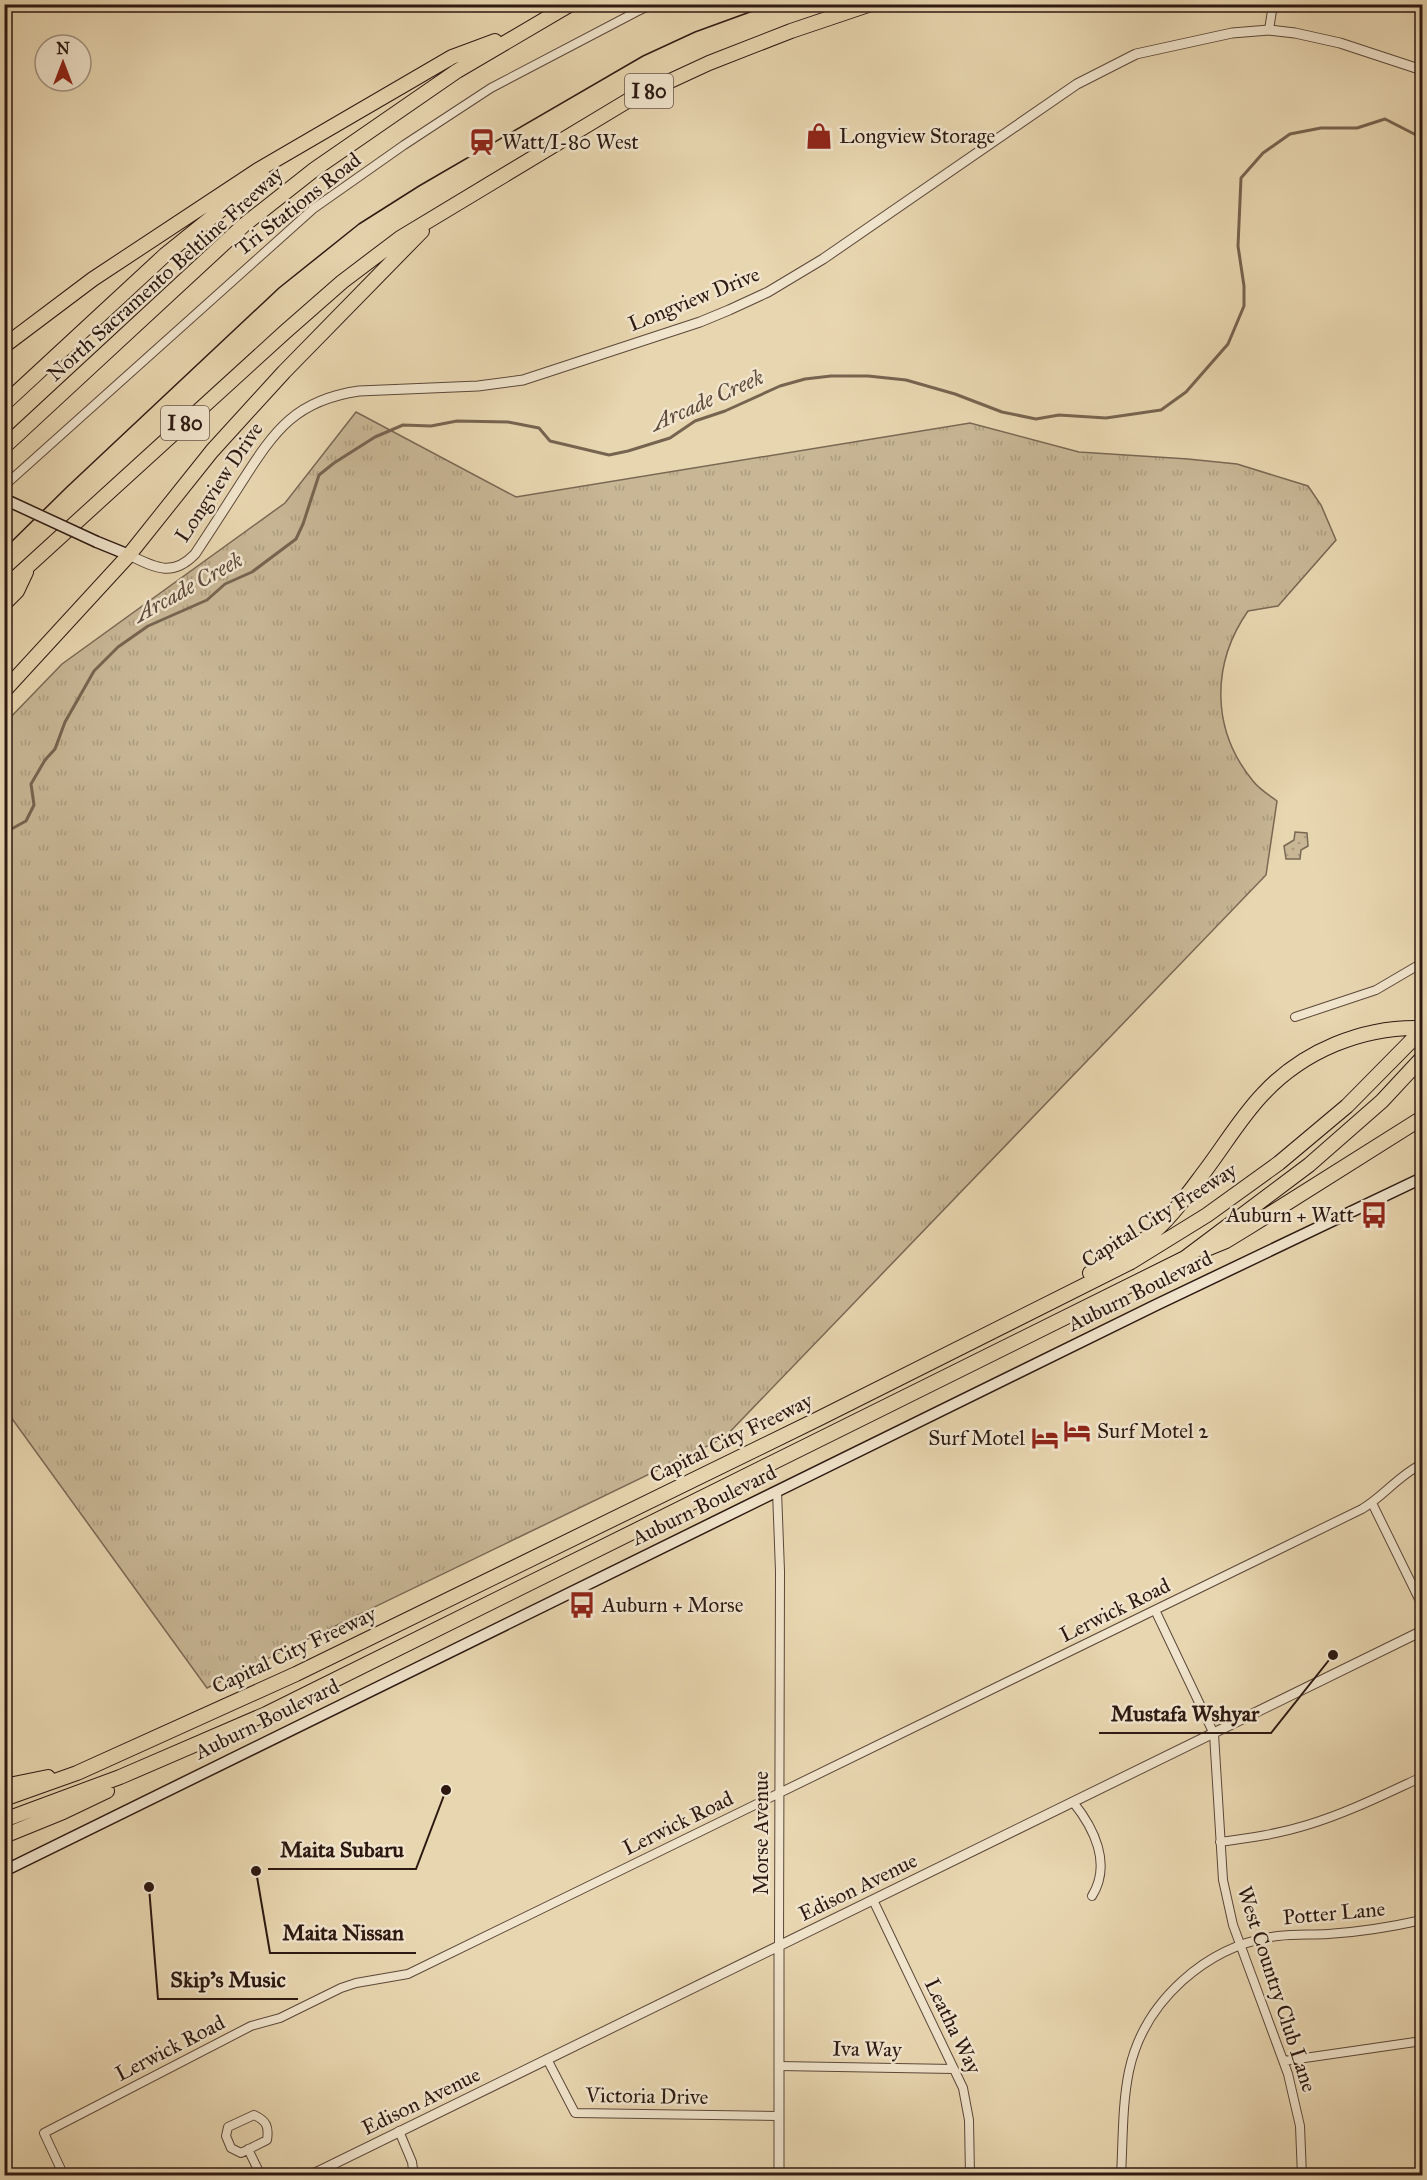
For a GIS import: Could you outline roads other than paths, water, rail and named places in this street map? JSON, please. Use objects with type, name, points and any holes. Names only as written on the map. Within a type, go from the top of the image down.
[{"type":"highway","name":"North Sacramento Beltline Freeway","points":[[4,447],[244,225],[315,169],[457,71],[571,4]]},
{"type":"highway","name":"I 80","points":[[4,588],[342,282],[400,238],[629,100],[709,63],[791,31],[871,4]]},
{"type":"highway","points":[[4,346],[93,279],[304,142],[452,57],[527,28]]},
{"type":"highway","points":[[4,404],[165,255],[304,142]]},
{"type":"highway","points":[[4,691],[129,555],[212,452],[284,372],[358,294],[444,211]]},
{"type":"highway","points":[[4,604],[18,591],[29,565]]},
{"type":"highway","points":[[1002,1326],[1118,1257],[1155,1230],[1185,1198],[1262,1095],[1288,1071],[1318,1052],[1350,1038],[1405,1028],[1422,1029]]},
{"type":"highway","name":"Capital City Freeway","points":[[4,1799],[76,1773],[307,1669],[1131,1262],[1207,1215],[1279,1163],[1347,1106],[1422,1029]]},
{"type":"highway","name":"Capital City Freeway","points":[[4,1820],[120,1777],[220,1735],[1185,1258],[1309,1165],[1382,1101],[1422,1058]]},
{"type":"highway","points":[[1185,1258],[1226,1241],[1422,1118]]},
{"type":"highway","points":[[4,1836],[63,1812],[220,1735]]},
{"type":"highway","points":[[4,1785],[76,1773]]},
{"type":"main road","name":"Longview Drive","points":[[4,499],[129,555]]},
{"type":"main road","name":"Auburn Boulevard","points":[[4,1870],[1191,1288],[1422,1178]]},
{"type":"street","name":"Tri Stations Road","points":[[4,486],[313,209],[491,88],[653,4]]},
{"type":"street","points":[[1269,30],[1273,4]]},
{"type":"street","name":"Longview Drive","points":[[129,555],[164,569],[181,566],[189,561],[268,441],[289,419],[311,405],[325,399],[359,391],[478,386],[523,380],[700,322],[768,292],[823,259],[1077,84],[1136,54],[1232,33],[1269,30],[1340,43],[1422,70]]},
{"type":"street","points":[[1295,1017],[1376,990],[1422,963]]},
{"type":"street","name":"Lerwick Road","points":[[64,2175],[44,2133],[252,2026],[280,2018],[340,1988],[408,1974],[780,1794],[1372,1503],[1409,1471],[1422,1464]]},
{"type":"street","name":"Morse Avenue","points":[[777,1491],[780,1571],[779,2175]]},
{"type":"street","points":[[1372,1503],[1422,1605]]},
{"type":"street","name":"West Country Club Lane","points":[[1155,1610],[1214,1734],[1220,1842],[1227,1903],[1240,1945],[1284,2061],[1296,2104],[1300,2126],[1302,2175]]},
{"type":"street","name":"Edison Avenue","points":[[309,2175],[1422,1631]]},
{"type":"street","points":[[1220,1842],[1309,1825],[1356,1807],[1422,1777]]},
{"type":"street","points":[[1073,1802],[1095,1836],[1100,1856],[1099,1884],[1092,1896]]},
{"type":"street","name":"Leatha Way","points":[[873,1900],[963,2088],[969,2120],[970,2175]]},
{"type":"street","name":"Potter Lane","points":[[1121,2175],[1126,2087],[1132,2060],[1143,2032],[1158,2008],[1182,1980],[1212,1959],[1240,1945],[1278,1936],[1360,1932],[1422,1920]]},
{"type":"street","points":[[1284,2061],[1422,2041]]},
{"type":"street","name":"Victoria Drive","points":[[547,2059],[575,2113],[779,2116]]},
{"type":"street","name":"Iva Way","points":[[779,2066],[954,2069]]},
{"type":"street","points":[[254,2115],[264,2120],[269,2130],[267,2140],[248,2149],[241,2153],[231,2148],[226,2136],[228,2127],[254,2115]]},
{"type":"street","points":[[399,2132],[412,2162],[414,2175]]},
{"type":"street","points":[[248,2149],[261,2175]]},
{"type":"waterway","name":"Arcade Creek","points":[[4,833],[26,821],[34,805],[31,784],[45,760],[55,749],[65,722],[94,671],[118,647],[148,626],[207,600],[225,584],[252,572],[296,539],[319,475],[375,437],[403,425],[431,426],[457,421],[508,422],[539,428],[550,441],[609,455],[670,438],[695,421],[725,411],[780,386],[805,379],[831,376],[868,376],[906,380],[955,394],[1002,412],[1036,419],[1059,415],[1106,418],[1161,410],[1186,392],[1228,344],[1244,306],[1244,286],[1238,246],[1241,178],[1263,153],[1290,134],[1321,128],[1357,128],[1385,119],[1422,138]]},
{"type":"tram line","points":[[4,549],[279,288],[359,224],[419,186],[643,56],[695,32],[772,4]]},
{"type":"place","name":"Longview Storage","points":[[819,136]]},
{"type":"place","name":"Watt/I-80 West","points":[[482,142]]},
{"type":"place","name":"Auburn + Watt","points":[[1374,1215]]},
{"type":"place","name":"Surf Motel 2","points":[[1077,1431]]},
{"type":"place","name":"Surf Motel","points":[[1045,1438]]},
{"type":"place","name":"Auburn + Morse","points":[[582,1605]]},
{"type":"place","name":"Mustafa Wshyar","points":[[1333,1655]]},
{"type":"place","name":"Maita Subaru","points":[[446,1790]]},
{"type":"place","name":"Maita Nissan","points":[[256,1871]]},
{"type":"place","name":"Skip's Music","points":[[149,1887]]}]
